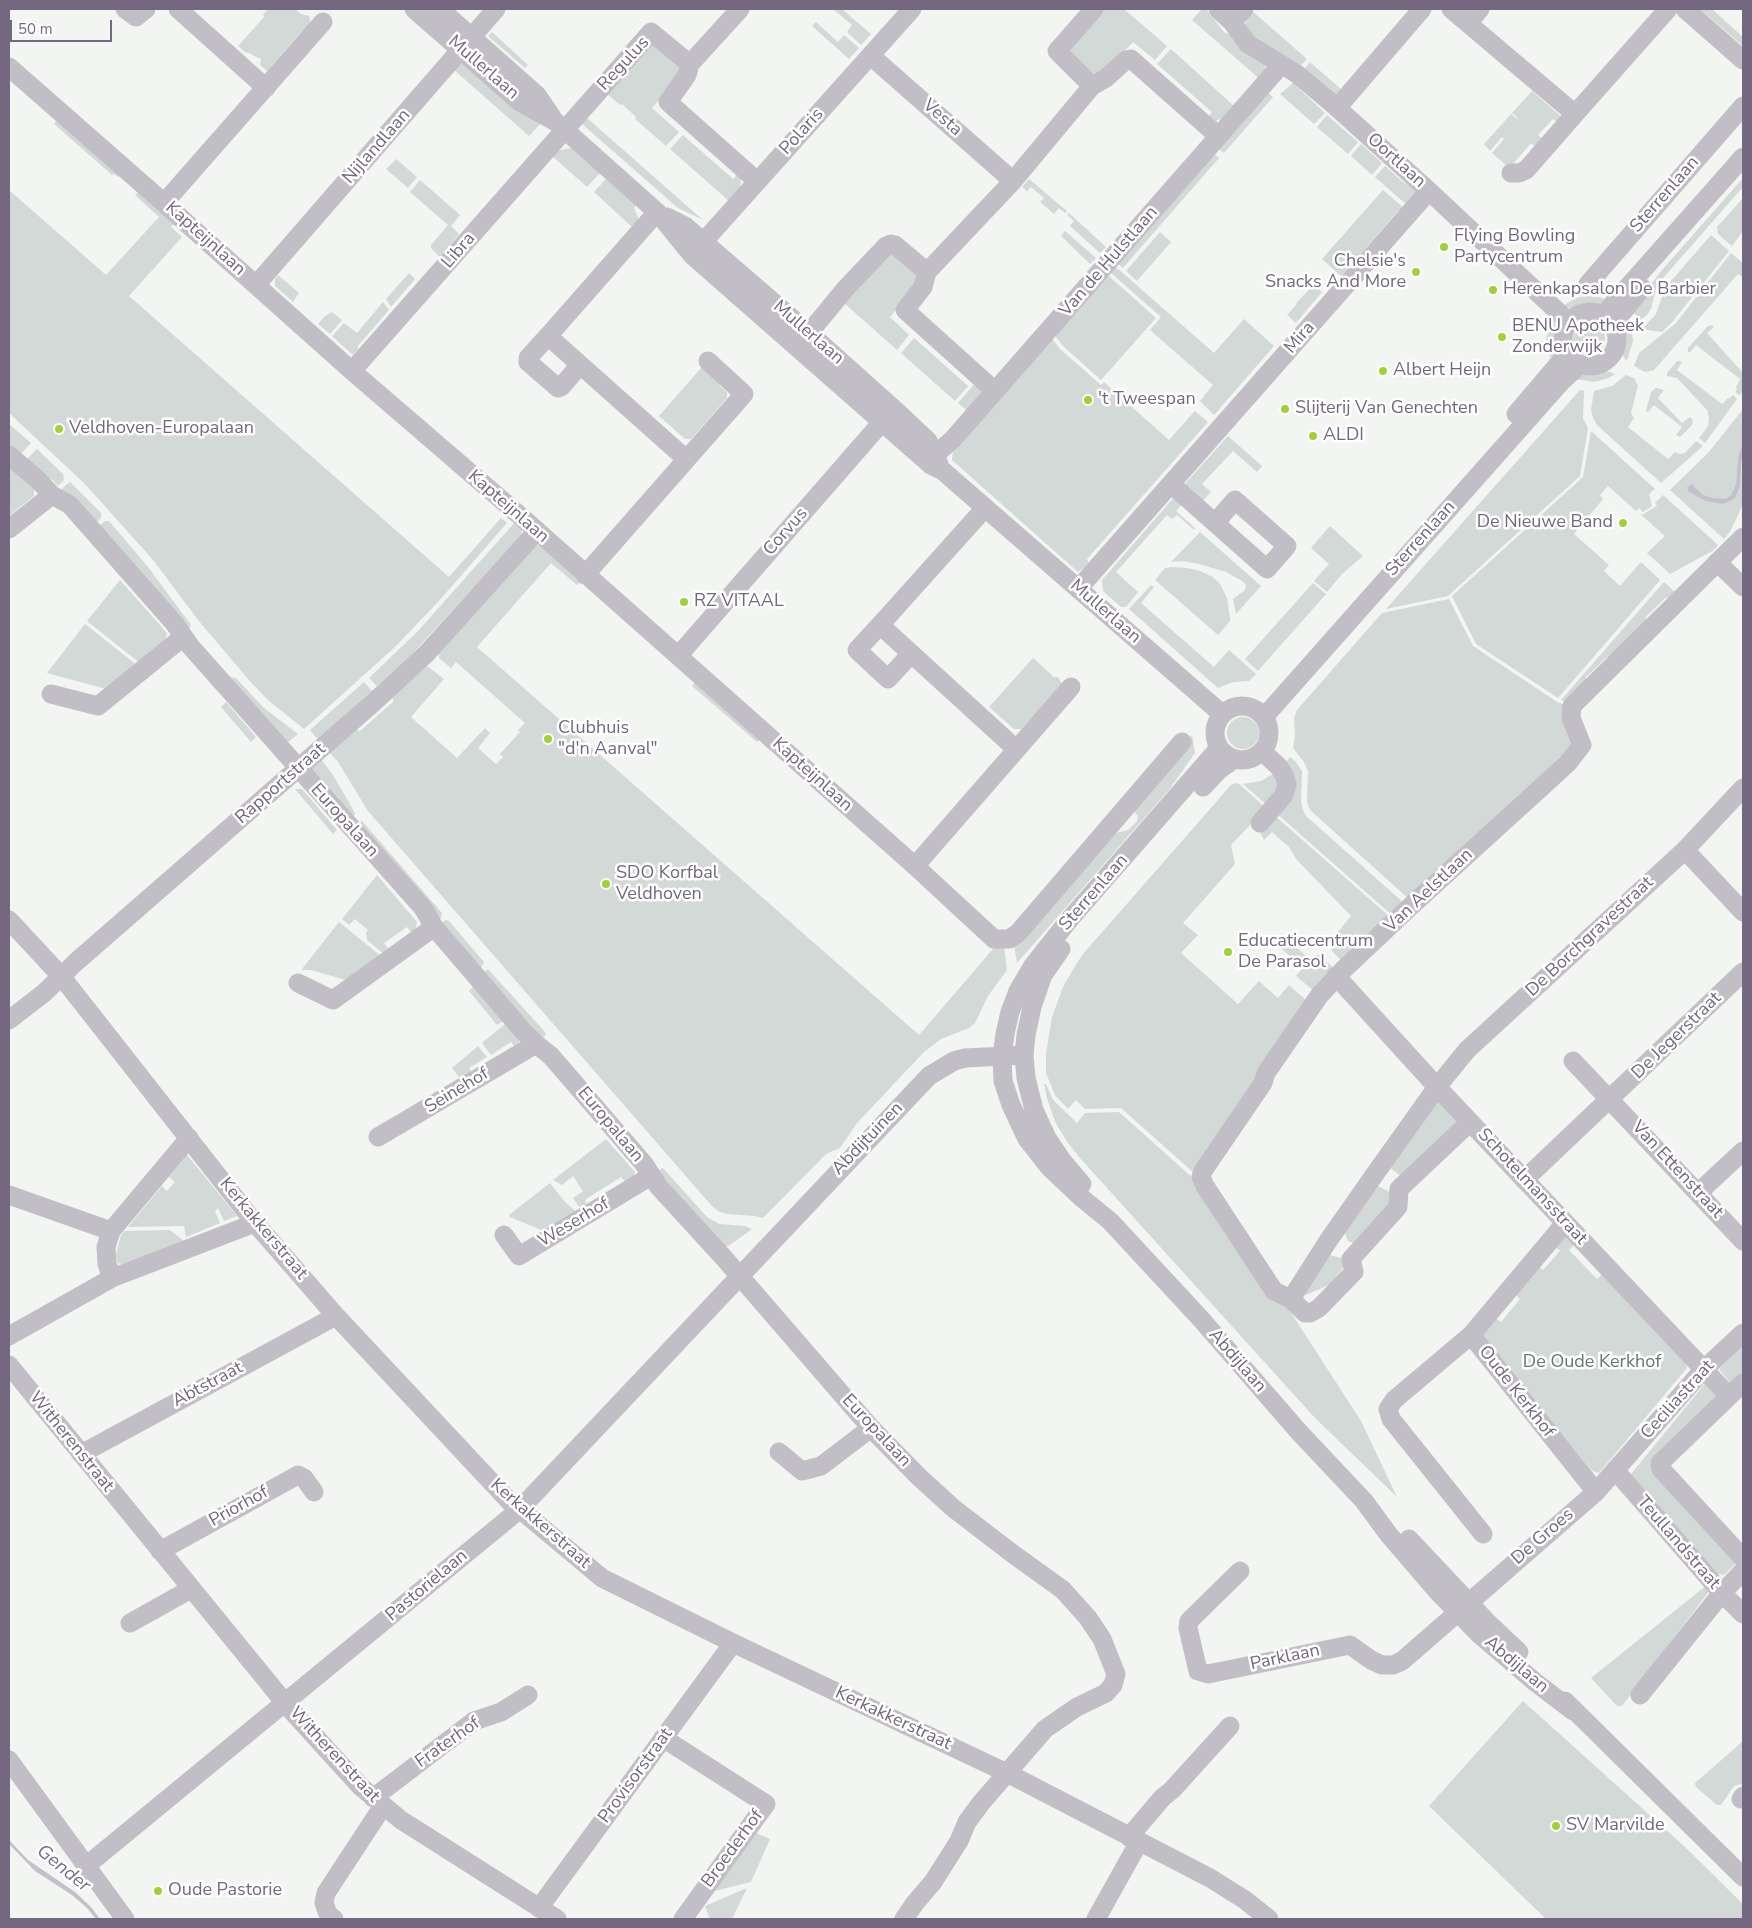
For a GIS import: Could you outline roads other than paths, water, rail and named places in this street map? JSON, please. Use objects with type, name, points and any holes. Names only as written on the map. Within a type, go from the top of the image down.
[{"type":"street","points":[[125,9],[136,17],[146,9]]},
{"type":"street","points":[[178,9],[266,88]]},
{"type":"street","name":"Mullerlaan","points":[[414,9],[466,43],[537,95],[560,126],[657,212],[685,226],[698,248],[888,415]]},
{"type":"street","name":"Mullerlaan","points":[[440,9],[466,43]]},
{"type":"street","name":"Nijlandlaan","points":[[256,284],[496,9]]},
{"type":"street","points":[[740,9],[690,64],[687,75],[668,102],[758,181]]},
{"type":"street","name":"Polaris","points":[[698,248],[912,9]]},
{"type":"street","points":[[1092,86],[1057,51],[1094,9]]},
{"type":"street","name":"Oortlaan","points":[[1218,9],[1238,16],[1248,44],[1297,74],[1337,108],[1429,191],[1568,322]]},
{"type":"street","points":[[1337,108],[1422,9]]},
{"type":"street","points":[[1451,9],[1576,114]]},
{"type":"street","points":[[1468,24],[1480,9]]},
{"type":"street","points":[[1511,173],[1519,173],[1526,170],[1668,9]]},
{"type":"street","points":[[1685,9],[1743,60]]},
{"type":"street","points":[[164,203],[323,22]]},
{"type":"street","name":"Regulus","points":[[560,126],[651,32],[690,64]]},
{"type":"street","name":"Vesta","points":[[871,56],[1013,181]]},
{"type":"street","points":[[995,391],[905,310],[923,286],[927,272],[1013,181],[1092,86],[1106,78],[1126,60],[1131,59],[1218,136]]},
{"type":"street","name":"Van de Hulstlaan","points":[[938,463],[953,439],[1281,65]]},
{"type":"street","name":"Kapteijnlaan","points":[[9,67],[352,371],[678,656],[915,866],[994,939],[1009,940]]},
{"type":"street","name":"Sterrenlaan","points":[[1588,284],[1743,106]]},
{"type":"street","name":"Libra","points":[[352,371],[560,126]]},
{"type":"street","name":"Sterrenlaan","points":[[1608,320],[1743,157]]},
{"type":"street","points":[[1608,320],[1743,171]]},
{"type":"street","name":"Mira","points":[[1078,589],[1429,191]]},
{"type":"street","points":[[580,364],[561,387],[558,388],[528,362],[528,358],[657,212]]},
{"type":"street","points":[[809,333],[846,288],[886,246],[895,245],[927,272]]},
{"type":"street","name":"Mullerlaan","points":[[698,248],[809,333],[888,415],[931,465],[938,463],[985,508],[1222,714]]},
{"type":"street","points":[[1596,312],[1608,320],[1618,339],[1616,349],[1611,357],[1597,366],[1574,360],[1564,347],[1564,330],[1568,322],[1581,313],[1596,312]]},
{"type":"street","points":[[548,336],[686,459]]},
{"type":"street","name":"Sterrenlaan","points":[[1261,713],[1483,454],[1574,360]]},
{"type":"street","points":[[585,575],[744,394],[708,361]]},
{"type":"street","name":"Corvus","points":[[678,656],[888,415]]},
{"type":"street","name":"Europalaan","points":[[9,455],[52,495],[70,505],[174,623],[183,637],[297,769],[423,908],[434,927],[536,1044],[557,1063],[644,1164],[651,1176],[871,1428],[918,1476],[953,1508],[1063,1590],[1088,1618],[1102,1639],[1113,1662],[1116,1674],[1114,1685],[1106,1693],[1077,1707],[1045,1729],[1007,1773]]},
{"type":"street","points":[[1171,484],[1215,523]]},
{"type":"street","points":[[9,529],[52,495]]},
{"type":"street","points":[[911,654],[888,679],[857,650],[985,508]]},
{"type":"street","name":"Rapportstraat","points":[[9,1020],[44,993],[61,976],[373,703],[427,653],[536,531]]},
{"type":"street","name":"Van Aelstlaan","points":[[1291,1299],[1274,1291],[1204,1186],[1201,1177],[1203,1171],[1264,1083],[1266,1073],[1319,996],[1336,976],[1568,763],[1582,745],[1571,718],[1572,706],[1743,537]]},
{"type":"street","points":[[1716,562],[1743,587]]},
{"type":"street","points":[[880,625],[1016,749]]},
{"type":"street","points":[[51,694],[98,706],[183,637]]},
{"type":"street","points":[[915,866],[1071,686]]},
{"type":"street","points":[[1238,706],[1251,706],[1261,713],[1269,725],[1270,734],[1268,744],[1263,752],[1246,760],[1226,754],[1216,740],[1215,731],[1217,722],[1222,714],[1232,707],[1238,706]]},
{"type":"street","name":"Sterrenlaan","points":[[1009,940],[1018,933],[1182,742]]},
{"type":"street","points":[[1260,823],[1284,795],[1287,784],[1279,767],[1263,752]]},
{"type":"street","name":"Sterrenlaan","points":[[1024,1054],[1032,1007],[1043,974],[1078,926],[1219,770],[1226,754]]},
{"type":"street","name":"Sterrenlaan","points":[[1002,1057],[1010,1012],[1032,967],[1069,920],[1226,754]]},
{"type":"street","name":"De Borchgravestraat","points":[[1291,1299],[1328,1241],[1375,1174],[1437,1087],[1467,1050],[1685,850],[1743,788]]},
{"type":"street","points":[[1685,850],[1743,912]]},
{"type":"street","name":"Kerkakkerstraat","points":[[9,920],[61,976],[255,1223],[336,1316],[518,1510],[602,1578],[733,1643],[1007,1773],[1210,1878],[1245,1900],[1269,1919]]},
{"type":"street","points":[[298,983],[333,1000],[434,927]]},
{"type":"street","name":"De Jegerstraat","points":[[1524,1180],[1743,972]]},
{"type":"street","name":"Schotelmansstraat","points":[[1336,976],[1524,1180],[1729,1396]]},
{"type":"street","name":"Seinehof","points":[[378,1137],[536,1044]]},
{"type":"street","name":"Abdijtuinen","points":[[740,1276],[929,1076],[954,1061],[1024,1054]]},
{"type":"street","name":"Abdijlaan","points":[[1024,1054],[1026,1078],[1034,1110],[1047,1138],[1061,1160],[1090,1193],[1110,1222]]},
{"type":"street","name":"Abdijlaan","points":[[1002,1057],[1003,1082],[1011,1105],[1027,1139],[1049,1167],[1110,1222],[1200,1318],[1299,1432],[1364,1501],[1383,1514],[1398,1528],[1464,1608],[1540,1671],[1573,1711],[1743,1877]]},
{"type":"street","points":[[1573,1060],[1610,1099]]},
{"type":"street","name":"Van Ettenstraat","points":[[1610,1099],[1743,1241]]},
{"type":"street","points":[[1352,1259],[1398,1207],[1399,1189],[1470,1122]]},
{"type":"street","points":[[112,1278],[107,1264],[106,1247],[111,1231],[190,1138]]},
{"type":"street","points":[[1698,1193],[1743,1151]]},
{"type":"street","points":[[1375,1174],[1399,1189]]},
{"type":"street","name":"Weserhof","points":[[504,1235],[519,1256],[651,1176]]},
{"type":"street","points":[[9,1195],[111,1231]]},
{"type":"street","points":[[9,1336],[112,1278],[255,1223]]},
{"type":"street","name":"Oude Kerkhof","points":[[1565,1223],[1471,1335],[1596,1492]]},
{"type":"street","points":[[1291,1299],[1305,1313],[1310,1313],[1319,1308],[1354,1272],[1352,1259],[1328,1241]]},
{"type":"street","name":"Pastorielaan","points":[[86,1866],[518,1510],[740,1276]]},
{"type":"street","name":"Abtstraat","points":[[81,1454],[336,1316]]},
{"type":"street","name":"Ceciliastraat","points":[[1615,1470],[1703,1370],[1743,1333]]},
{"type":"street","points":[[1471,1335],[1394,1400],[1388,1408],[1391,1419],[1483,1534]]},
{"type":"street","name":"Witherenstraat","points":[[9,1365],[285,1703],[378,1802],[557,1919]]},
{"type":"street","name":"Ceciliastraat","points":[[1660,1463],[1743,1383]]},
{"type":"street","points":[[778,1452],[802,1471],[822,1466],[871,1428]]},
{"type":"street","name":"Teullandstraat","points":[[1660,1463],[1661,1469],[1743,1558]]},
{"type":"street","name":"De Groes","points":[[1464,1608],[1596,1492],[1615,1470]]},
{"type":"street","name":"Teullandstraat","points":[[1615,1470],[1722,1593],[1743,1614]]},
{"type":"street","name":"Priorhof","points":[[160,1551],[298,1475],[304,1478],[314,1492]]},
{"type":"street","name":"Parklaan","points":[[1240,1571],[1189,1621],[1188,1628],[1198,1671],[1208,1674],[1350,1645],[1371,1660],[1382,1665],[1393,1665],[1402,1661],[1464,1608]]},
{"type":"street","points":[[1640,1695],[1722,1593],[1743,1571]]},
{"type":"street","points":[[130,1623],[191,1589]]},
{"type":"street","name":"Provisorstraat","points":[[539,1908],[733,1643]]},
{"type":"street","name":"Fraterhof","points":[[334,1919],[328,1914],[324,1903],[326,1893],[378,1802],[474,1721],[501,1712],[528,1695]]},
{"type":"street","points":[[1096,1919],[1134,1839],[1163,1797],[1172,1790],[1230,1726]]},
{"type":"street","name":"Broederhof","points":[[663,1738],[766,1804],[683,1919]]},
{"type":"street","points":[[9,1760],[125,1919]]},
{"type":"street","points":[[904,1919],[933,1882],[980,1803],[1007,1773]]},
{"type":"place","name":"Flying Bowling Partycentrum","points":[[1444,247]]},
{"type":"place","name":"Chelsie's Snacks And More","points":[[1416,272]]},
{"type":"place","name":"Herenkapsalon De Barbier","points":[[1493,290]]},
{"type":"place","name":"BENU Apotheek Zonderwijk","points":[[1502,337]]},
{"type":"place","name":"Albert Heijn","points":[[1383,371]]},
{"type":"place","name":"'t Tweespan","points":[[1088,400]]},
{"type":"place","name":"Slijterij Van Genechten","points":[[1285,409]]},
{"type":"place","name":"Veldhoven-Europalaan","points":[[59,429]]},
{"type":"place","name":"ALDI","points":[[1313,436]]},
{"type":"place","name":"De Nieuwe Band","points":[[1623,523]]},
{"type":"place","name":"RZ VITAAL","points":[[684,602]]},
{"type":"place","name":"Clubhuis \"d'n Aanval\"","points":[[548,739]]},
{"type":"place","name":"SDO Korfbal Veldhoven","points":[[606,884]]},
{"type":"place","name":"Educatiecentrum De Parasol","points":[[1228,952]]},
{"type":"place","name":"SV Marvilde","points":[[1556,1826]]},
{"type":"place","name":"Oude Pastorie","points":[[158,1891]]},
{"type":"park label","name":"De Oude Kerkhof","points":[[1592,1363]]},
{"type":"water label","name":"Gender","points":[[63,1869]]}]
